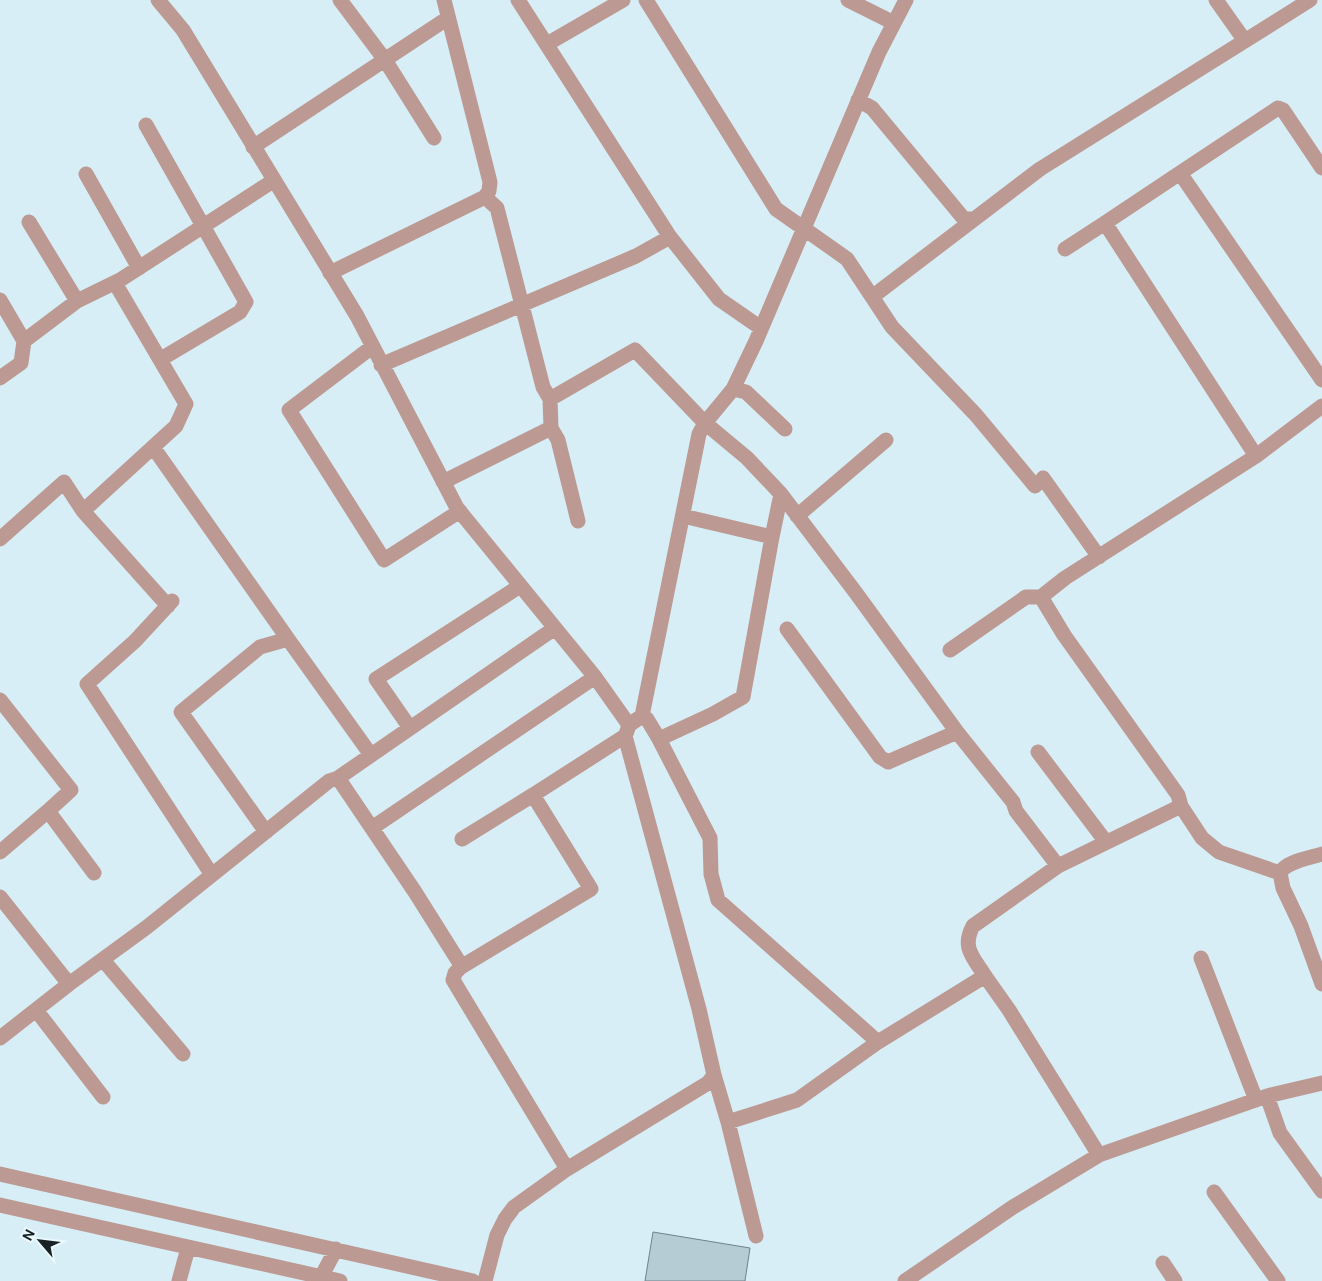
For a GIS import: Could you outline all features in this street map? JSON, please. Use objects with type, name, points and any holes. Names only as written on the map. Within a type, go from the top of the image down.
[{"type":"street","points":[[158,0],[183,30],[330,273],[460,511],[595,677],[627,731],[756,1236]]},
{"type":"street","points":[[340,0],[385,60],[434,138]]},
{"type":"street","points":[[518,0],[670,237],[719,299],[761,328]]},
{"type":"street","points":[[547,44],[623,0]]},
{"type":"street","points":[[646,0],[776,209],[786,218],[803,227],[848,258],[892,327],[1039,482],[1099,557]]},
{"type":"street","points":[[848,0],[894,23]]},
{"type":"street","points":[[462,839],[533,795],[627,731],[642,716],[699,434],[705,423],[733,389],[858,100],[906,0]]},
{"type":"street","points":[[1216,0],[1245,41]]},
{"type":"street","points":[[872,297],[1040,169],[1310,0]]},
{"type":"street","points":[[253,147],[385,60],[447,5],[490,182],[489,191],[485,197],[330,273]]},
{"type":"street","points":[[858,100],[872,108],[964,219],[974,219]]},
{"type":"street","points":[[1065,249],[1278,108],[1284,110],[1322,168]]},
{"type":"street","points":[[146,125],[202,228],[246,302],[240,312],[161,359]]},
{"type":"street","points":[[1180,173],[1322,380]]},
{"type":"street","points":[[86,174],[139,268]]},
{"type":"street","points":[[24,341],[77,301],[115,283],[273,181]]},
{"type":"street","points":[[485,197],[497,208],[544,387],[550,400],[551,428],[558,440],[578,521]]},
{"type":"street","points":[[29,222],[77,301]]},
{"type":"street","points":[[1105,223],[1256,456]]},
{"type":"street","points":[[381,365],[636,256],[670,237]]},
{"type":"street","points":[[83,511],[176,426],[186,404],[115,283]]},
{"type":"street","points":[[0,300],[24,341],[20,364],[0,378]]},
{"type":"street","points":[[372,347],[289,410],[384,560],[460,511]]},
{"type":"street","points":[[550,400],[635,350],[705,423],[747,458],[781,494],[957,732],[1013,802],[1016,811],[1058,866]]},
{"type":"street","points":[[733,389],[746,392],[785,429]]},
{"type":"street","points":[[950,650],[1026,597],[1041,597],[1099,557],[1256,456],[1322,406]]},
{"type":"street","points":[[443,482],[551,428]]},
{"type":"street","points":[[797,516],[886,440]]},
{"type":"street","points":[[152,447],[371,755]]},
{"type":"street","points":[[0,539],[64,482],[83,511],[170,603],[135,640],[87,684],[212,875]]},
{"type":"street","points":[[659,739],[714,714],[744,697],[781,494]]},
{"type":"street","points":[[682,516],[772,537]]},
{"type":"street","points":[[410,728],[376,679],[520,586]]},
{"type":"street","points":[[1041,597],[1064,636],[1178,795],[1181,806],[1202,838],[1219,852],[1280,873]]},
{"type":"street","points":[[0,1038],[103,960],[329,782],[338,778],[555,628]]},
{"type":"street","points":[[787,629],[880,757],[888,762],[957,732]]},
{"type":"street","points":[[266,832],[181,712],[260,647],[288,639]]},
{"type":"street","points":[[372,828],[595,677]]},
{"type":"street","points":[[0,700],[71,790],[0,852]]},
{"type":"street","points":[[642,716],[647,719],[659,739],[710,838],[712,874],[718,900],[878,1042]]},
{"type":"street","points":[[1038,752],[1106,842]]},
{"type":"street","points":[[338,778],[415,892],[461,967]]},
{"type":"street","points":[[533,795],[591,889],[461,967],[455,972],[453,980],[568,1169]]},
{"type":"street","points":[[1099,1156],[1009,1010],[967,948],[967,937],[973,926],[1058,866],[1181,806]]},
{"type":"street","points":[[48,811],[94,874]]},
{"type":"street","points":[[1322,854],[1295,863],[1282,869],[1280,873],[1283,888],[1318,964],[1322,984]]},
{"type":"street","points":[[0,897],[69,984]]},
{"type":"street","points":[[1201,958],[1261,1098],[1280,1132],[1322,1191]]},
{"type":"street","points":[[103,960],[184,1054]]},
{"type":"street","points":[[728,1122],[797,1100],[878,1042],[985,976]]},
{"type":"street","points":[[36,1010],[102,1097]]},
{"type":"street","points":[[485,1281],[493,1248],[505,1219],[528,1195],[697,1091],[708,1083],[714,1075]]},
{"type":"street","points":[[905,1281],[1013,1207],[1099,1156],[1261,1098],[1322,1083]]},
{"type":"street","points":[[0,1174],[472,1281]]},
{"type":"street","points":[[1214,1192],[1278,1281]]},
{"type":"street","points":[[0,1205],[320,1279],[340,1281]]},
{"type":"street","points":[[179,1281],[188,1248]]},
{"type":"street","points":[[320,1279],[336,1249]]},
{"type":"street","points":[[1163,1262],[1175,1281]]},
{"type":"building","points":[[653,1232],[750,1248],[745,1281],[645,1281]]}]
